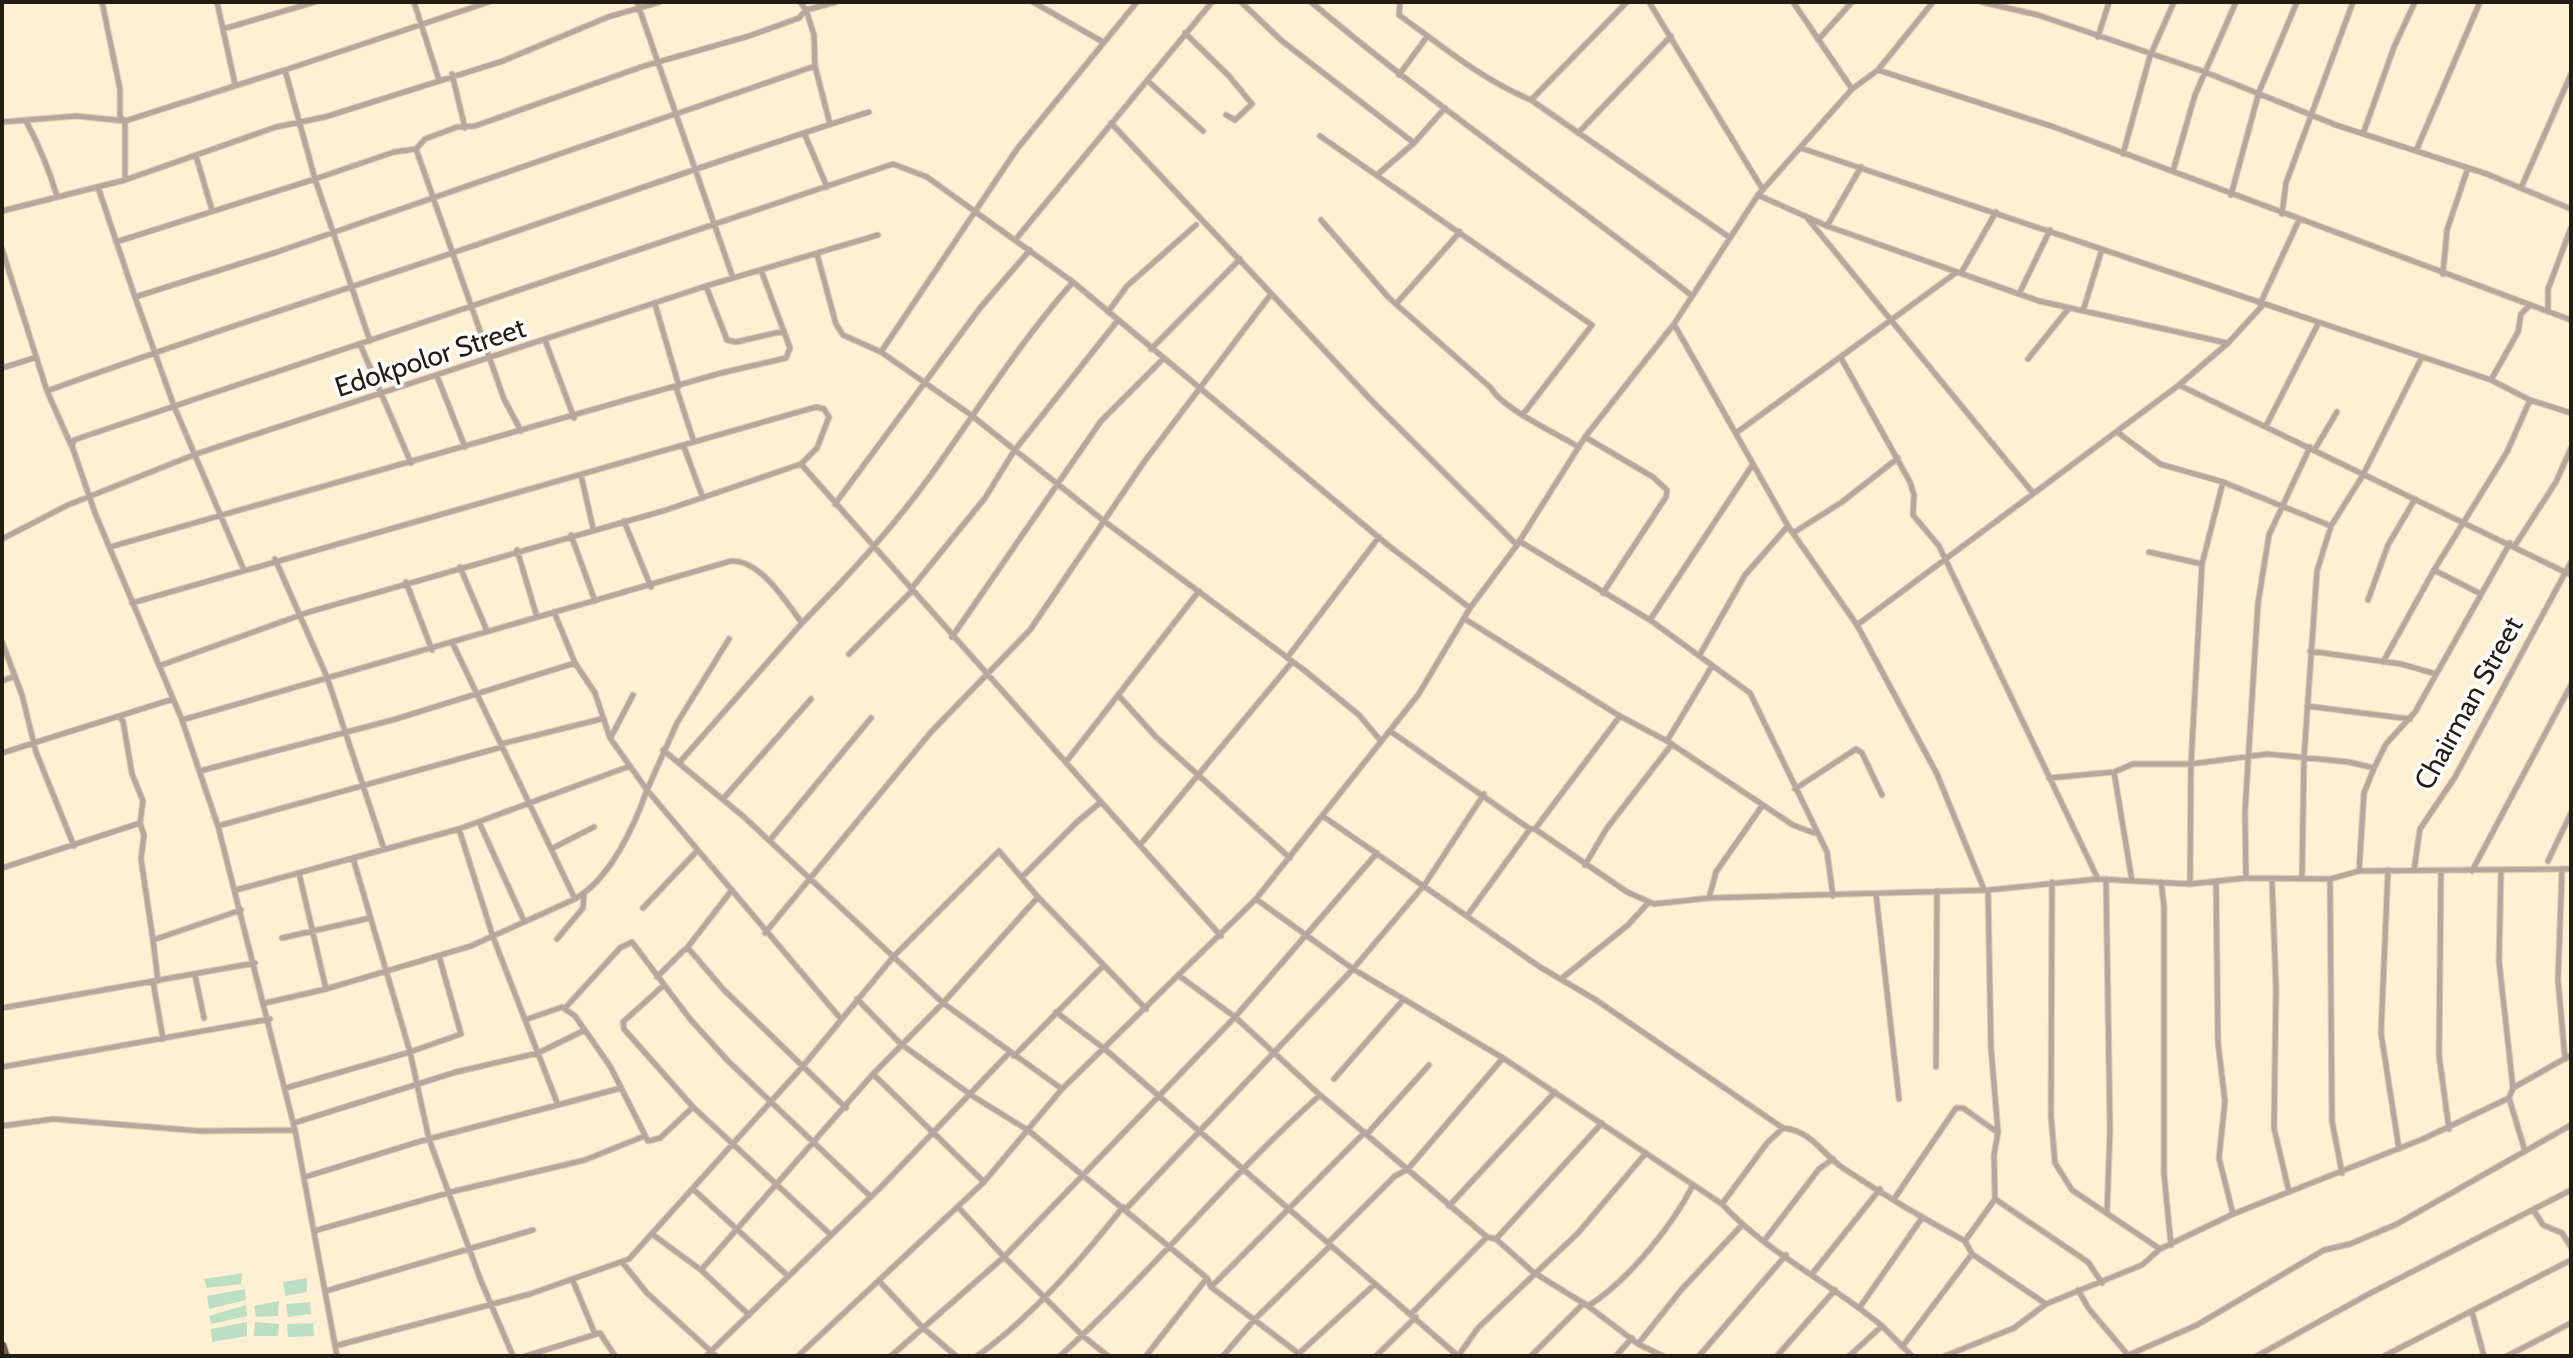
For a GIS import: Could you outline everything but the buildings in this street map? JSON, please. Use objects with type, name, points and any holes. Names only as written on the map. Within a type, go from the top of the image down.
[{"type":"highway","points":[[2,1346],[5,1356]]},
{"type":"street","points":[[102,2],[120,89],[120,117],[125,121]]},
{"type":"street","points":[[217,2],[235,84]]},
{"type":"street","points":[[223,29],[315,2]]},
{"type":"street","points":[[414,2],[439,80]]},
{"type":"street","points":[[2,122],[76,116],[125,121],[489,2]]},
{"type":"street","points":[[2,211],[125,180],[276,127],[299,123],[503,61],[638,5],[660,2]]},
{"type":"street","points":[[800,2],[814,35],[815,66],[830,124]]},
{"type":"street","points":[[116,242],[394,152],[416,149],[425,139],[457,127],[465,128],[656,62],[749,36],[799,18],[806,10],[836,2]]},
{"type":"street","points":[[1033,2],[1103,42]]},
{"type":"street","points":[[881,352],[1017,149],[1137,2]]},
{"type":"street","points":[[1016,239],[1111,123],[1149,82],[1212,2]]},
{"type":"street","points":[[1241,2],[1282,41],[1414,143]]},
{"type":"street","points":[[1311,2],[1399,75],[1691,295]]},
{"type":"street","points":[[1400,2],[1399,15],[1426,38],[1439,43],[1495,85],[1531,100],[1729,237]]},
{"type":"street","points":[[1531,100],[1627,2]]},
{"type":"street","points":[[1649,2],[1761,192],[1827,226],[2019,294],[2228,343]]},
{"type":"street","points":[[1793,2],[1852,89]]},
{"type":"street","points":[[1818,40],[1852,2]]},
{"type":"street","points":[[798,1356],[984,1182],[1062,1089],[1106,1050],[1256,899],[1324,817],[1428,681],[1470,608],[1518,543],[1585,437],[1674,324],[1761,192],[1852,89],[1878,70],[1933,2]]},
{"type":"street","points":[[1982,2],[2038,15],[2150,56],[2205,72],[2363,134],[2468,168],[2571,209]]},
{"type":"street","points":[[2098,37],[2109,2]]},
{"type":"street","points":[[2123,154],[2150,56],[2174,2]]},
{"type":"street","points":[[2173,171],[2205,72],[2236,2]]},
{"type":"street","points":[[2231,195],[2259,92],[2297,2]]},
{"type":"street","points":[[2282,214],[2286,183],[2353,2]]},
{"type":"street","points":[[2363,134],[2394,47],[2415,2]]},
{"type":"street","points":[[2416,151],[2480,2]]},
{"type":"street","points":[[638,5],[692,170],[716,221],[733,278]]},
{"type":"street","points":[[1185,33],[1229,76],[1252,104],[1235,120],[1226,115]]},
{"type":"street","points":[[1578,133],[1671,36]]},
{"type":"street","points":[[1399,75],[1426,38]]},
{"type":"street","points":[[135,297],[815,66]]},
{"type":"street","points":[[285,70],[315,179],[370,341]]},
{"type":"street","points":[[1878,70],[2054,127],[2571,320]]},
{"type":"street","points":[[452,74],[465,128]]},
{"type":"street","points":[[2521,188],[2571,74]]},
{"type":"street","points":[[1149,82],[1203,131]]},
{"type":"street","points":[[1377,175],[1414,143],[1445,108]]},
{"type":"street","points":[[47,391],[155,351],[869,112]]},
{"type":"street","points":[[26,120],[39,154],[46,160],[57,196]]},
{"type":"street","points":[[125,121],[125,180]]},
{"type":"street","points":[[1111,123],[1271,294],[1518,543],[1650,620],[1750,693],[1815,833],[1827,852],[1833,896]]},
{"type":"street","points":[[805,135],[827,187]]},
{"type":"street","points":[[1320,136],[1592,325],[1524,413]]},
{"type":"street","points":[[1800,147],[2050,230],[2261,305],[2491,380],[2530,400],[2571,413]]},
{"type":"street","points":[[416,149],[510,412],[521,431]]},
{"type":"street","points":[[196,156],[212,210]]},
{"type":"street","points":[[71,446],[74,440],[472,308],[716,221],[893,164],[927,177],[1073,282],[1379,537],[1470,608]]},
{"type":"street","points":[[1827,226],[1861,167]]},
{"type":"street","points":[[2443,274],[2447,230],[2468,168]]},
{"type":"street","points":[[98,187],[174,406],[243,568]]},
{"type":"street","points":[[1736,433],[1960,272],[1996,212]]},
{"type":"street","points":[[1807,217],[2033,493]]},
{"type":"street","points":[[1321,220],[1396,304],[1491,388],[1504,406],[1524,413],[1579,447]]},
{"type":"street","points":[[1857,625],[2179,385],[2228,343],[2261,305],[2299,220]]},
{"type":"street","points":[[1108,312],[1127,286],[1196,225]]},
{"type":"street","points":[[2548,312],[2548,289],[2571,228]]},
{"type":"street","points":[[2019,294],[2050,230]]},
{"type":"street","points":[[1396,304],[1460,232]]},
{"type":"street","name":"Edokpolor Street","points":[[2,539],[90,495],[196,454],[706,286],[878,235]]},
{"type":"street","points":[[2,249],[34,358],[182,720],[218,826],[295,1126],[337,1356]]},
{"type":"street","points":[[2083,311],[2102,249]]},
{"type":"street","points":[[835,504],[980,308],[1030,250]]},
{"type":"street","points":[[817,253],[836,324],[843,335],[881,352],[971,415],[1104,521],[1359,715],[1381,741]]},
{"type":"street","points":[[1151,349],[1240,259]]},
{"type":"street","points":[[110,547],[786,358],[790,348],[761,270]]},
{"type":"street","points":[[679,763],[802,623],[875,547],[1037,322],[1073,282]]},
{"type":"street","points":[[706,286],[727,340],[736,342],[784,331]]},
{"type":"street","points":[[765,933],[931,732],[1030,630],[1199,387],[1271,294]]},
{"type":"street","points":[[655,304],[694,442]]},
{"type":"street","points":[[2491,380],[2518,332],[2521,314],[2530,305]]},
{"type":"street","points":[[2028,359],[2069,308]]},
{"type":"street","points":[[849,654],[912,590],[985,498],[1014,451],[1118,320]]},
{"type":"street","points":[[1674,324],[1788,526],[1857,625],[1937,774],[1986,888],[1991,1048],[1998,1132],[1994,1155],[1995,1199],[1965,1241]]},
{"type":"street","points":[[2266,426],[2318,324]]},
{"type":"street","points":[[545,340],[574,418]]},
{"type":"street","points":[[360,344],[411,463]]},
{"type":"street","points":[[2302,878],[2304,757],[2317,571],[2331,526],[2363,475],[2422,357]]},
{"type":"street","points":[[2,368],[34,358]]},
{"type":"street","points":[[952,637],[1101,421],[1164,358]]},
{"type":"street","points":[[1841,358],[1898,458],[1914,495],[1913,515],[1934,538],[2098,879]]},
{"type":"street","points":[[437,376],[465,447]]},
{"type":"street","points":[[2179,385],[2571,575]]},
{"type":"street","points":[[2383,662],[2434,570],[2507,452],[2530,400]]},
{"type":"street","points":[[132,603],[243,568],[684,446],[807,408],[824,409],[829,417],[817,448],[801,464],[703,498],[302,614],[159,666]]},
{"type":"street","points":[[2246,878],[2248,755],[2258,603],[2269,535],[2281,505],[2312,448],[2337,412]]},
{"type":"street","points":[[2117,432],[2160,464],[2223,482],[2331,526]]},
{"type":"street","points":[[1585,437],[1653,477],[1667,490],[1666,497],[1603,593]]},
{"type":"street","points":[[684,446],[703,498]]},
{"type":"street","points":[[2359,871],[2364,793],[2386,744],[2410,719],[2481,594],[2556,482],[2571,448]]},
{"type":"street","points":[[1793,533],[1842,502],[1898,458]]},
{"type":"street","points":[[801,464],[1221,936]]},
{"type":"street","points":[[1650,620],[1753,464]]},
{"type":"street","points":[[581,474],[593,528]]},
{"type":"street","points":[[2190,884],[2191,764],[2202,564],[2223,482]]},
{"type":"street","points":[[2368,600],[2388,545],[2415,499]]},
{"type":"street","points":[[624,521],[651,587]]},
{"type":"street","points":[[1699,656],[1745,575],[1788,526]]},
{"type":"street","points":[[571,535],[595,601]]},
{"type":"street","points":[[1140,845],[1198,777],[1289,660],[1379,537]]},
{"type":"street","points":[[517,550],[537,617]]},
{"type":"street","points":[[2149,552],[2202,564]]},
{"type":"street","points":[[275,559],[302,614],[327,677],[360,785],[384,849]]},
{"type":"street","points":[[182,720],[741,561],[768,582],[802,623]]},
{"type":"street","name":"Chairman Street","points":[[2414,870],[2420,829],[2455,777],[2571,562]]},
{"type":"street","points":[[460,567],[487,631]]},
{"type":"street","points":[[2434,570],[2481,594]]},
{"type":"street","points":[[406,582],[432,650]]},
{"type":"street","points":[[1066,762],[1199,591]]},
{"type":"street","points":[[554,612],[575,663],[595,693],[601,719],[610,738],[647,790],[841,1019]]},
{"type":"street","points":[[1465,619],[1620,716],[1669,742],[1793,825],[1815,833]]},
{"type":"street","points":[[265,1003],[439,956],[493,937],[584,894],[596,883],[626,837],[663,750],[729,639]]},
{"type":"street","points":[[2,642],[34,743],[74,846]]},
{"type":"street","points":[[453,644],[575,899]]},
{"type":"street","points":[[2310,651],[2342,653],[2436,674]]},
{"type":"street","points":[[200,771],[344,733],[575,663]]},
{"type":"street","points":[[1585,865],[1607,828],[1669,742],[1712,666]]},
{"type":"street","points":[[2,681],[15,676]]},
{"type":"street","points":[[2472,872],[2571,685]]},
{"type":"street","points":[[610,738],[633,695]]},
{"type":"street","points":[[1119,696],[1198,777],[1290,858]]},
{"type":"street","points":[[2,753],[173,699]]},
{"type":"street","points":[[723,799],[811,699]]},
{"type":"street","points":[[2307,706],[2410,719]]},
{"type":"street","points":[[1467,916],[1620,716]]},
{"type":"street","points":[[119,717],[123,721],[132,774],[143,801],[141,859],[163,1039]]},
{"type":"street","points":[[770,841],[871,718]]},
{"type":"street","points":[[218,826],[601,719]]},
{"type":"street","points":[[1390,731],[1585,865],[1649,902],[1937,891],[2098,879],[2190,884],[2246,878],[2330,879],[2359,871],[2571,869]]},
{"type":"street","points":[[1795,789],[1856,749],[1862,753],[1882,795]]},
{"type":"street","points":[[663,750],[770,841],[943,1003],[1062,1089]]},
{"type":"street","points":[[2049,778],[2114,772],[2133,764],[2191,764],[2248,755],[2304,757],[2374,768]]},
{"type":"street","points":[[236,890],[459,829],[630,766]]},
{"type":"street","points":[[2114,772],[2132,881]]},
{"type":"street","points":[[977,1356],[999,1340],[1082,1259],[1124,1208],[1353,969],[1425,884],[1484,794]]},
{"type":"street","points":[[1023,876],[1101,802]]},
{"type":"street","points":[[1709,898],[1716,872],[1762,806]]},
{"type":"street","points":[[2548,861],[2571,813]]},
{"type":"street","points":[[1324,817],[1783,1128],[1797,1130],[1814,1140],[1833,1159],[1922,1218],[1965,1241],[1972,1254],[2046,1304]]},
{"type":"street","points":[[479,822],[524,921]]},
{"type":"street","points":[[2,868],[140,823]]},
{"type":"street","points":[[551,849],[594,827]]},
{"type":"street","points":[[459,829],[493,937],[558,1105]]},
{"type":"street","points":[[643,908],[698,850]]},
{"type":"street","points":[[335,1346],[573,1281],[622,1262],[652,1234],[767,1102],[803,1066],[894,956],[999,851],[1038,897],[1146,1009]]},
{"type":"street","points":[[891,1356],[1004,1257],[1235,1017],[1377,853]]},
{"type":"street","points":[[353,858],[410,1052],[429,1139],[490,1304],[513,1356]]},
{"type":"street","points":[[2513,1088],[2568,1057],[2558,980],[2562,869]]},
{"type":"street","points":[[2388,870],[2381,1033],[2399,1149]]},
{"type":"street","points":[[2501,871],[2499,961],[2513,1088],[2509,1098],[2525,1151]]},
{"type":"street","points":[[2441,872],[2439,1055],[2449,1129]]},
{"type":"street","points":[[299,873],[326,989]]},
{"type":"street","points":[[2106,879],[2110,1130],[2107,1212]]},
{"type":"street","points":[[2330,879],[2332,1121],[2342,1173]]},
{"type":"street","points":[[2272,880],[2276,988],[2274,1128],[2289,1192]]},
{"type":"street","points":[[2052,882],[2051,1116],[2055,1158],[2072,1190],[2160,1249]]},
{"type":"street","points":[[2161,882],[2164,906],[2164,1174],[2171,1245]]},
{"type":"street","points":[[2216,883],[2218,1043],[2225,1101],[2219,1158],[2233,1214]]},
{"type":"street","points":[[657,977],[687,948],[732,890]]},
{"type":"street","points":[[1936,1067],[1937,891]]},
{"type":"street","points":[[557,939],[583,908],[584,894]]},
{"type":"street","points":[[1876,894],[1899,1099]]},
{"type":"street","points":[[701,1270],[873,1074],[943,1003],[1038,897]]},
{"type":"street","points":[[1256,899],[1353,969],[1503,1058],[1722,1204],[1742,1225],[1860,1307],[1912,1356]]},
{"type":"street","points":[[1561,979],[1622,931],[1649,902]]},
{"type":"street","points":[[153,940],[241,910]]},
{"type":"street","points":[[282,938],[370,918]]},
{"type":"street","points":[[525,1020],[566,1007],[628,941],[690,1019],[767,1102],[870,1196]]},
{"type":"street","points":[[687,948],[723,989],[846,1108]]},
{"type":"street","points":[[286,1088],[461,1034],[439,956]]},
{"type":"street","points":[[2,1008],[255,963]]},
{"type":"street","points":[[622,1262],[647,1293],[711,1354],[1103,966]]},
{"type":"street","points":[[195,975],[204,1018]]},
{"type":"street","points":[[1178,975],[1235,1017],[1320,1095],[1487,1237],[1496,1239],[1533,1272],[1586,1305],[1638,1344],[1663,1356]]},
{"type":"street","points":[[664,985],[623,1022],[624,1029],[693,1107],[777,1186],[798,1201],[830,1234]]},
{"type":"street","points":[[857,999],[901,1044],[971,1095],[1029,1131],[1207,1278],[1211,1287],[1298,1355],[1375,1284]]},
{"type":"street","points":[[1334,1079],[1403,1000]]},
{"type":"street","points":[[566,1007],[610,1066],[642,1137],[654,1142],[693,1107]]},
{"type":"street","points":[[1056,1012],[1106,1050],[1458,1356],[1478,1328],[1533,1272],[1578,1233],[1646,1153]]},
{"type":"street","points":[[2,1067],[270,1019]]},
{"type":"street","points":[[2,1126],[53,1119],[200,1131],[295,1126],[456,1072],[538,1053],[585,1030]]},
{"type":"street","points":[[1223,1356],[1254,1320],[1395,1176],[1408,1169],[1503,1058]]},
{"type":"street","points":[[1211,1287],[1366,1133],[1429,1065]]},
{"type":"street","points":[[873,1074],[932,1135],[984,1182]]},
{"type":"street","points":[[305,1177],[429,1139],[621,1088]]},
{"type":"street","points":[[1449,1206],[1555,1092]]},
{"type":"street","points":[[1060,1356],[1083,1336],[1258,1150],[1320,1095]]},
{"type":"street","points":[[1945,1356],[2014,1328],[2046,1304],[2142,1265],[2160,1249],[2233,1214],[2449,1129],[2509,1098]]},
{"type":"street","points":[[1894,1199],[1948,1115],[1956,1108],[1963,1108],[1998,1132]]},
{"type":"street","points":[[1496,1239],[1602,1123]]},
{"type":"street","points":[[2078,1290],[2089,1309],[2127,1356],[2197,1325],[2324,1250],[2350,1244],[2397,1224],[2571,1125]]},
{"type":"street","points":[[1722,1204],[1767,1143],[1783,1128]]},
{"type":"street","points":[[314,1231],[585,1160],[642,1137]]},
{"type":"street","points":[[1764,1241],[1819,1169],[1833,1159]]},
{"type":"street","points":[[1531,1356],[1586,1305],[1603,1297],[1680,1212],[1693,1185]]},
{"type":"street","points":[[693,1189],[788,1276]]},
{"type":"street","points":[[1812,1274],[1880,1189]]},
{"type":"street","points":[[2257,1356],[2406,1274],[2571,1190]]},
{"type":"street","points":[[1995,1199],[2088,1262],[2102,1283]]},
{"type":"street","points":[[958,1207],[1083,1336],[1108,1356]]},
{"type":"street","points":[[2534,1211],[2543,1225],[2562,1233],[2571,1247]]},
{"type":"street","points":[[1860,1307],[1922,1218]]},
{"type":"street","points":[[1638,1344],[1682,1289],[1742,1225]]},
{"type":"street","points":[[326,1291],[533,1230]]},
{"type":"street","points":[[652,1234],[701,1270],[749,1315]]},
{"type":"street","points":[[1376,1356],[1487,1237]]},
{"type":"street","points":[[1902,1347],[1972,1254]]},
{"type":"street","points":[[1699,1356],[1786,1255]]},
{"type":"street","points":[[2384,1356],[2571,1260]]},
{"type":"street","points":[[1146,1356],[1207,1278]]},
{"type":"street","points":[[573,1281],[595,1334]]},
{"type":"street","points":[[879,1281],[922,1327],[956,1356]]},
{"type":"street","points":[[1777,1356],[1835,1290]]},
{"type":"street","points":[[2472,1312],[2484,1356]]},
{"type":"street","points":[[2507,1356],[2571,1323]]},
{"type":"street","points":[[1849,1356],[1882,1326]]},
{"type":"street","points":[[526,1356],[595,1334],[605,1335],[615,1356]]},
{"type":"street","points":[[1616,1356],[1632,1338]]},
{"type":"shaded area","points":[[242,1273],[241,1284],[207,1288],[204,1279]]},
{"type":"shaded area","points":[[307,1278],[307,1292],[285,1296],[283,1282]]},
{"type":"shaded area","points":[[245,1289],[246,1300],[209,1309],[207,1296]]},
{"type":"shaded area","points":[[279,1301],[278,1316],[256,1317],[254,1306]]},
{"type":"shaded area","points":[[310,1302],[311,1314],[288,1317],[286,1304]]},
{"type":"shaded area","points":[[246,1305],[247,1316],[211,1324],[209,1316]]},
{"type":"shaded area","points":[[247,1322],[247,1336],[212,1342],[211,1329]]},
{"type":"shaded area","points":[[255,1322],[279,1324],[278,1336],[254,1336]]},
{"type":"shaded area","points":[[313,1323],[314,1336],[288,1337],[287,1324]]}]
